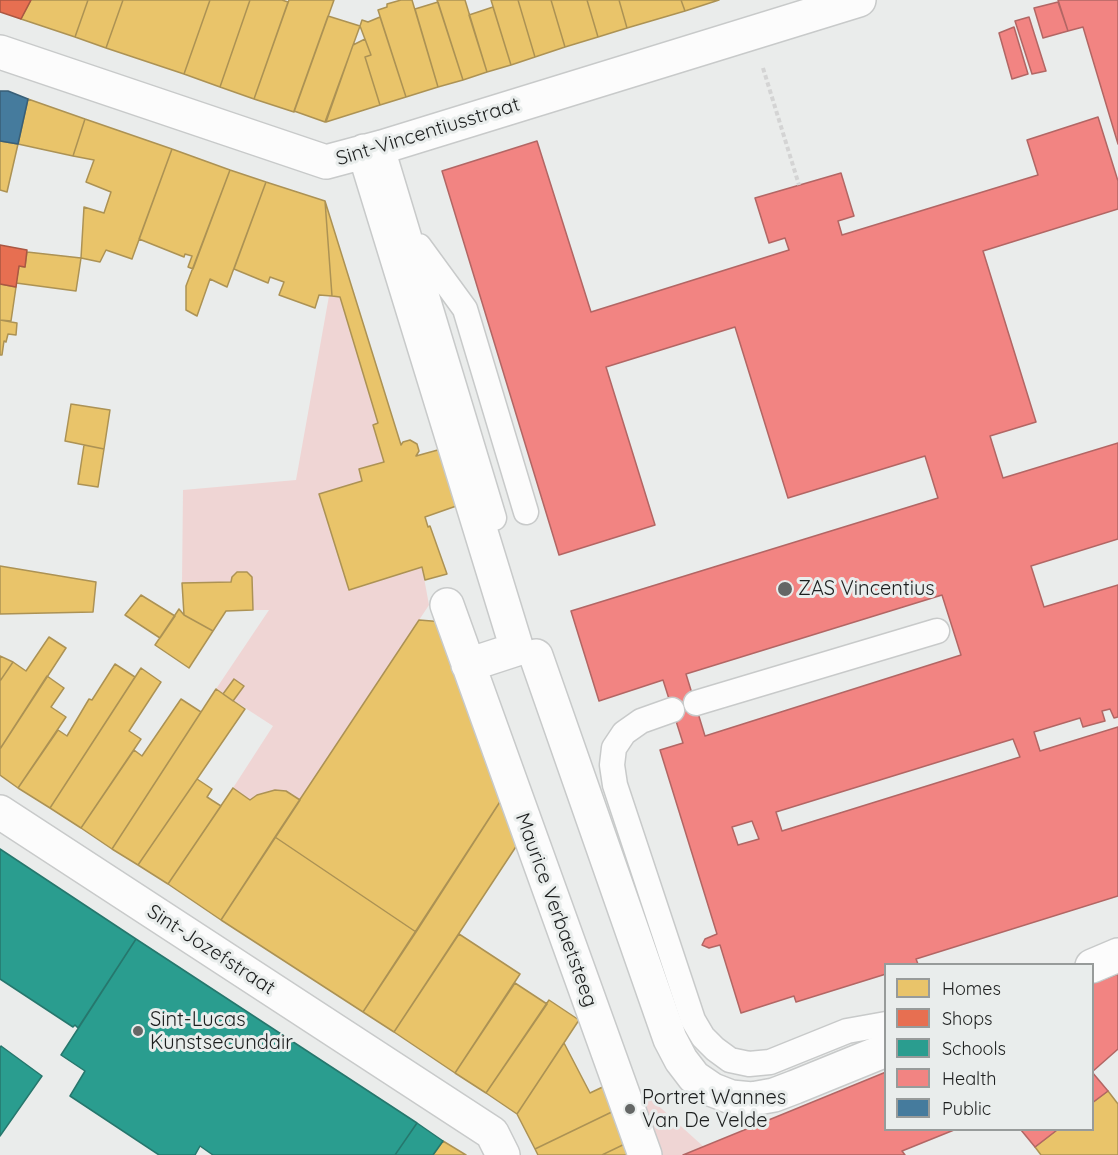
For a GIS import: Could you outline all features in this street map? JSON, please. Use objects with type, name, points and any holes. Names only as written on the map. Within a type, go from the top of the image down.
[{"type":"street","name":"Sint-Vincentiusstraat","points":[[0,52],[326,162],[859,0]]},
{"type":"street","points":[[373,149],[517,649],[481,661]]},
{"type":"street","name":"Maurice Verbaetsteeg","points":[[447,605],[481,661],[645,1155]]},
{"type":"street","points":[[536,656],[670,1039],[681,1060],[694,1077],[713,1090],[731,1097],[752,1099],[785,1091],[884,1050]]},
{"type":"street","name":"Sint-Jozefstraat","points":[[0,812],[492,1133],[503,1155]]},
{"type":"street","points":[[1094,965],[1118,956]]},
{"type":"lane","points":[[373,149],[407,230],[536,656]]},
{"type":"lane","points":[[407,230],[465,309],[526,512]]},
{"type":"lane","points":[[696,703],[937,631]]},
{"type":"lane","points":[[672,710],[641,721],[624,733],[614,748],[612,765],[615,785],[693,1020],[703,1038],[730,1060],[749,1064],[770,1062],[847,1031],[884,1024]]},
{"type":"path","points":[[753,32],[799,185]]},
{"type":"shaded area","points":[[329,296],[340,297],[378,423],[373,425],[384,462],[359,469],[362,481],[319,494],[422,567],[429,605],[300,800],[286,791],[275,790],[257,795],[250,800],[233,788],[273,726],[216,689],[269,610],[253,610],[252,577],[247,572],[237,572],[231,582],[182,583],[183,490],[296,480]]},
{"type":"shaded area","points":[[630,1080],[705,1148],[683,1155],[657,1155]]},
{"type":"building: Homes","points":[[31,0],[88,0],[75,37],[21,19]]},
{"type":"building: Homes","points":[[88,0],[123,0],[106,48],[75,37]]},
{"type":"building: Homes","points":[[123,0],[210,0],[184,74],[106,48]]},
{"type":"building: Homes","points":[[210,0],[250,0],[220,87],[184,74]]},
{"type":"building: Homes","points":[[250,0],[288,2],[254,99],[220,87]]},
{"type":"building: Homes","points":[[289,0],[334,0],[294,112],[254,99]]},
{"type":"building: Homes","points":[[412,0],[438,87],[406,97],[378,10],[387,7],[387,4]]},
{"type":"building: Homes","points":[[437,0],[465,0],[487,72],[463,80]]},
{"type":"building: Homes","points":[[491,0],[518,0],[535,57],[511,65]]},
{"type":"building: Homes","points":[[518,0],[551,0],[565,47],[535,57]]},
{"type":"building: Homes","points":[[551,0],[587,0],[598,37],[565,47]]},
{"type":"building: Homes","points":[[587,0],[619,0],[627,28],[598,37]]},
{"type":"building: Homes","points":[[619,0],[681,0],[685,11],[627,28]]},
{"type":"building: Homes","points":[[681,0],[719,0],[685,11]]},
{"type":"building: Homes","points":[[438,2],[463,80],[438,87],[415,9]]},
{"type":"building: Homes","points":[[493,7],[511,65],[487,72],[469,15]]},
{"type":"building: Homes","points":[[328,16],[360,26],[325,122],[294,111]]},
{"type":"building: Homes","points":[[380,17],[406,97],[380,105],[365,57],[371,55],[360,26],[362,20],[368,22]]},
{"type":"building: Homes","points":[[365,39],[371,55],[365,57],[380,105],[326,122],[353,45]]},
{"type":"building: Homes","points":[[28,99],[85,119],[73,156],[18,144]]},
{"type":"building: Homes","points":[[85,119],[172,149],[132,259],[106,250],[100,262],[81,258],[84,207],[104,213],[111,192],[86,182],[94,160],[73,156]]},
{"type":"building: Homes","points":[[0,141],[18,144],[7,192],[0,190]]},
{"type":"building: Homes","points":[[172,149],[230,170],[193,269],[188,267],[192,256],[185,254],[184,257],[139,239]]},
{"type":"building: Homes","points":[[230,170],[266,182],[227,287],[210,279],[197,316],[186,310],[186,286]]},
{"type":"building: Homes","points":[[266,182],[325,201],[332,296],[319,295],[315,308],[279,295],[284,282],[270,277],[268,283],[234,269]]},
{"type":"building: Homes","points":[[325,201],[401,445],[410,440],[417,444],[419,451],[416,456],[445,448],[462,504],[425,517],[447,574],[425,580],[422,567],[349,590],[319,494],[362,481],[359,469],[384,462],[373,425],[378,423],[340,297],[332,296]]},
{"type":"building: Homes","points":[[27,252],[81,258],[76,291],[16,283],[19,266],[25,267]]},
{"type":"building: Homes","points":[[0,284],[16,287],[11,321],[0,320]]},
{"type":"building: Homes","points":[[0,320],[17,323],[16,335],[8,334],[6,342],[4,341],[2,355],[0,355]]},
{"type":"building: Homes","points":[[71,404],[110,410],[104,449],[65,441]]},
{"type":"building: Homes","points":[[84,445],[104,449],[98,487],[78,484]]},
{"type":"building: Homes","points":[[0,566],[96,582],[93,612],[0,614]]},
{"type":"building: Homes","points":[[237,572],[247,572],[252,577],[253,610],[226,611],[213,631],[184,615],[182,583],[231,582]]},
{"type":"building: Homes","points":[[141,595],[175,616],[160,638],[125,615]]},
{"type":"building: Homes","points":[[179,609],[184,615],[213,631],[189,668],[155,645]]},
{"type":"building: Homes","points":[[419,620],[444,622],[505,794],[416,932],[275,837]]},
{"type":"building: Homes","points":[[49,637],[66,648],[0,749],[0,681],[13,662],[26,671]]},
{"type":"building: Homes","points":[[0,656],[13,662],[0,681]]},
{"type":"building: Homes","points":[[115,664],[135,677],[50,808],[18,788],[58,730],[67,736],[89,699],[92,700]]},
{"type":"building: Homes","points":[[141,668],[161,682],[129,731],[141,739],[81,828],[50,808]]},
{"type":"building: Homes","points":[[47,676],[64,688],[51,707],[66,717],[18,788],[0,775],[0,749]]},
{"type":"building: Homes","points":[[234,679],[244,686],[233,701],[223,694]]},
{"type":"building: Homes","points":[[216,689],[245,709],[138,865],[112,849]]},
{"type":"building: Homes","points":[[181,699],[201,712],[112,849],[81,828],[134,750],[142,756]]},
{"type":"building: Homes","points":[[197,779],[212,789],[207,797],[221,806],[168,884],[138,865]]},
{"type":"building: Homes","points":[[233,788],[250,800],[257,795],[275,790],[286,791],[300,800],[221,920],[168,884]]},
{"type":"building: Homes","points":[[505,794],[521,839],[394,1032],[363,1012]]},
{"type":"building: Homes","points":[[275,837],[416,932],[363,1012],[221,920]]},
{"type":"building: Homes","points":[[459,934],[520,974],[455,1073],[394,1032]]},
{"type":"building: Homes","points":[[515,983],[547,1004],[486,1093],[455,1073]]},
{"type":"building: Homes","points":[[549,1000],[579,1020],[517,1114],[486,1093]]},
{"type":"building: Homes","points":[[564,1043],[590,1093],[611,1083],[620,1108],[535,1149],[517,1114]]},
{"type":"building: Homes","points":[[1108,1091],[1118,1104],[1118,1155],[1041,1155],[1035,1147],[1056,1131],[1094,1131],[1094,1102]]},
{"type":"building: Homes","points":[[620,1108],[631,1141],[602,1155],[538,1155],[535,1149]]},
{"type":"building: Homes","points":[[443,1141],[466,1155],[433,1155]]},
{"type":"building: Homes","points":[[631,1141],[636,1155],[602,1155]]},
{"type":"building: Shops","points":[[0,0],[31,0],[21,19],[0,12]]},
{"type":"building: Shops","points":[[0,245],[27,250],[25,267],[19,266],[16,287],[0,284]]},
{"type":"building: Schools","points":[[0,849],[136,939],[78,1028],[75,1025],[73,1027],[0,979]]},
{"type":"building: Schools","name":"Sint-Lucas Kunstsecundair","points":[[136,939],[417,1123],[395,1155],[213,1155],[200,1146],[195,1155],[159,1155],[70,1096],[85,1071],[61,1055]]},
{"type":"building: Schools","points":[[1,1046],[42,1076],[0,1136],[0,1048]]},
{"type":"building: Schools","points":[[417,1123],[443,1141],[433,1155],[395,1155]]},
{"type":"building: Health","points":[[1058,0],[1118,0],[1118,144],[1083,27],[1068,31]]},
{"type":"building: Health","points":[[1058,2],[1068,31],[1043,38],[1034,8]]},
{"type":"building: Health","points":[[1029,17],[1046,71],[1032,74],[1015,21]]},
{"type":"building: Health","points":[[1014,27],[1028,74],[1012,79],[999,33]]},
{"type":"building: Health","points":[[1098,117],[1118,181],[1118,209],[983,251],[1036,422],[990,436],[1003,478],[1118,443],[1118,539],[1031,566],[1044,607],[1118,585],[1118,717],[1114,718],[1110,709],[1102,711],[1105,721],[1083,727],[1080,718],[1034,732],[1040,751],[1118,727],[1118,896],[916,959],[918,963],[884,963],[884,975],[796,1002],[794,996],[741,1013],[720,945],[709,948],[702,945],[705,939],[717,934],[660,750],[683,743],[663,680],[599,701],[571,611],[938,498],[925,456],[788,498],[735,327],[606,367],[655,525],[559,555],[442,171],[537,141],[591,312],[789,250],[785,238],[769,243],[755,198],[841,173],[854,216],[838,221],[842,235],[1038,175],[1027,140]],"holes":[[[942,595],[961,655],[705,736],[686,674]],[[1013,739],[1020,757],[782,831],[776,812]],[[752,821],[759,839],[738,845],[732,827]]]},
{"type":"building: Health","points":[[1118,974],[1118,1049],[1094,1070],[1094,983]]},
{"type":"building: Health","points":[[884,1073],[884,1131],[952,1131],[902,1151],[905,1155],[683,1155]]},
{"type":"building: Health","points":[[1094,1074],[1108,1091],[1094,1102]]},
{"type":"building: Health","points":[[1022,1131],[1056,1131],[1035,1147]]},
{"type":"building: Public","points":[[0,91],[8,91],[28,99],[18,144],[0,141]]},
{"type":"place","name":"ZAS Vincentius","points":[[785,589]]},
{"type":"place","name":"Sint-Lucas Kunstsecundair","points":[[138,1031]]},
{"type":"place","name":"Portret Wannes Van De Velde","points":[[630,1109]]}]
